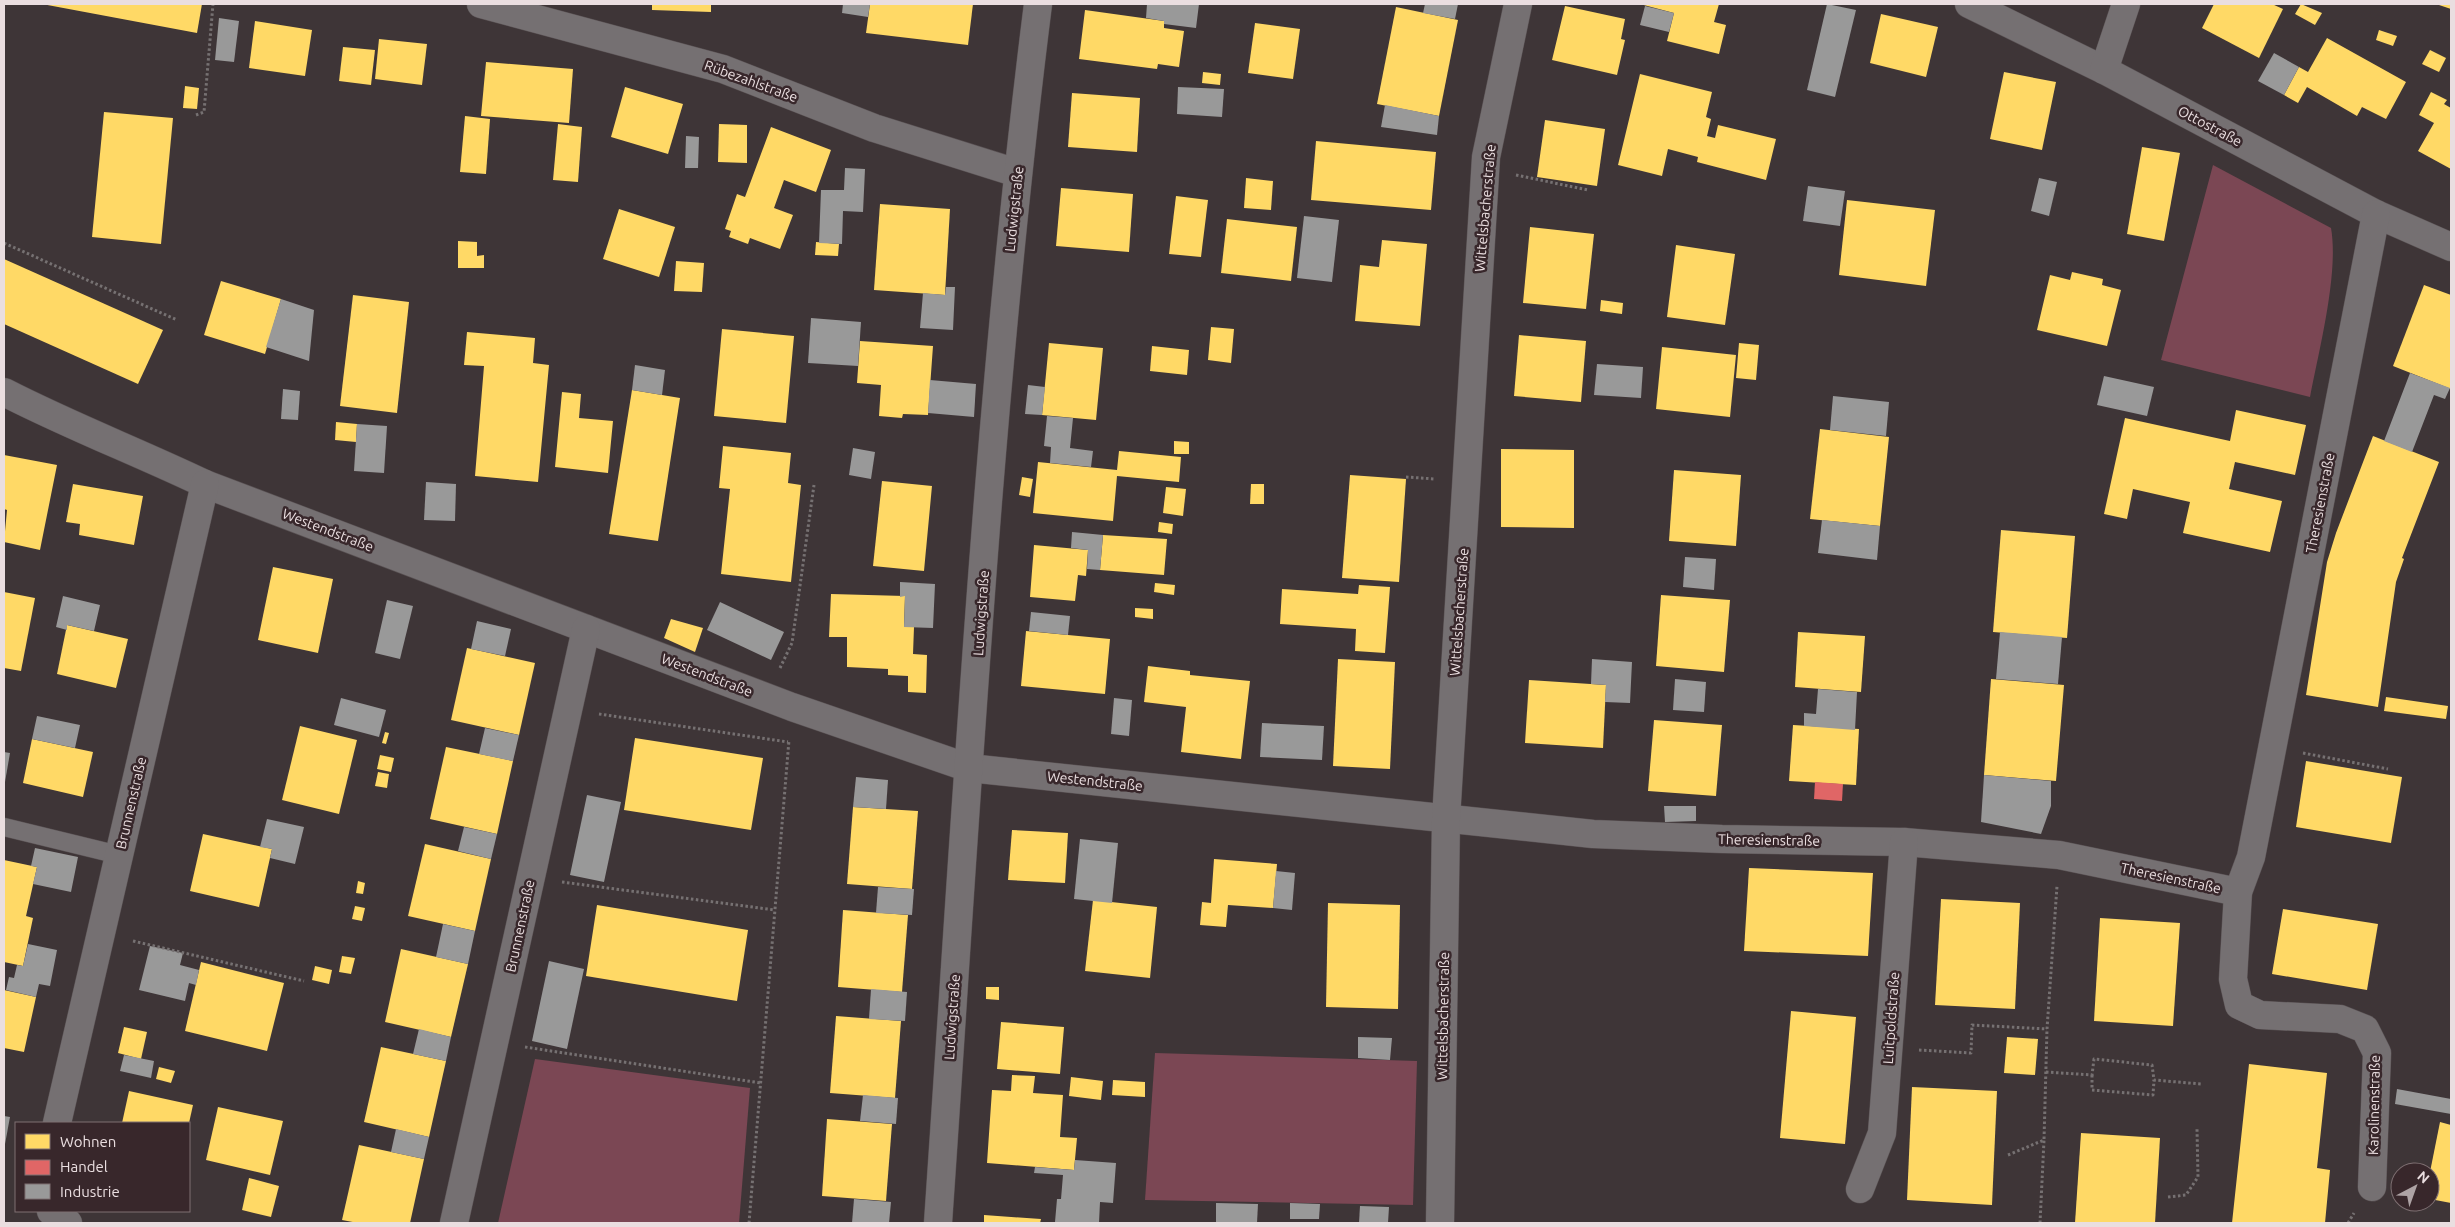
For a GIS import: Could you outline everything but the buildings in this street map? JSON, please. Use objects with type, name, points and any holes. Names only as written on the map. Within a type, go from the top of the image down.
[{"type":"street","name":"Rübezahlstraße","points":[[481,4],[723,69],[874,128],[1017,174]]},
{"type":"street","name":"Ludwigstraße","points":[[938,1223],[969,768],[1004,316],[1017,174],[1038,4]]},
{"type":"street","name":"Wittelsbacherstraße","points":[[1440,1223],[1446,819],[1486,157],[1518,4]]},
{"type":"street","name":"Ottostraße","points":[[1969,4],[2104,70],[2376,214],[2451,247]]},
{"type":"street","points":[[2104,70],[2126,4]]},
{"type":"street","name":"Theresienstraße","points":[[1446,819],[1593,834],[1722,839],[1904,842],[2058,855],[2238,892],[2251,857],[2376,214]]},
{"type":"street","name":"Westendstraße","points":[[4,392],[62,422],[133,449],[205,484],[765,697],[969,768],[1446,819]]},
{"type":"street","name":"Brunnenstraße","points":[[56,1122],[205,484]]},
{"type":"street","name":"Brunnenstraße","points":[[454,1223],[586,629]]},
{"type":"street","name":"Luitpoldstraße","points":[[1860,1189],[1882,1133],[1904,842]]},
{"type":"street","name":"Karolinenstraße","points":[[2238,892],[2233,980],[2239,1005],[2260,1015],[2340,1019],[2365,1029],[2378,1054],[2372,1187]]},
{"type":"street","points":[[52,1212],[68,1223]]},
{"type":"lane","points":[[4,827],[118,855]]},
{"type":"path","points":[[196,115],[204,112],[213,4]]},
{"type":"path","points":[[1535,180],[1588,190]]},
{"type":"path","points":[[4,243],[177,320]]},
{"type":"path","points":[[765,697],[792,643],[814,485]]},
{"type":"path","points":[[749,1223],[792,707]]},
{"type":"path","points":[[567,709],[789,742]]},
{"type":"path","points":[[2324,758],[2388,769]]},
{"type":"path","points":[[2040,1223],[2047,1029],[2058,855]]},
{"type":"path","points":[[530,878],[775,910]]},
{"type":"path","points":[[100,934],[304,981]]},
{"type":"path","points":[[1888,1049],[1971,1053],[1972,1025],[2047,1029]]},
{"type":"path","points":[[495,1042],[761,1083]]},
{"type":"path","points":[[2094,1059],[2152,1065],[2154,1080],[2153,1095],[2092,1090],[2094,1059]]},
{"type":"path","points":[[2046,1072],[2092,1075]]},
{"type":"path","points":[[2154,1080],[2201,1084]]},
{"type":"path","points":[[2168,1197],[2186,1195],[2198,1176],[2197,1129]]},
{"type":"path","points":[[2008,1155],[2044,1140]]},
{"type":"shaded area","points":[[2213,165],[2331,228],[2333,246],[2330,289],[2310,397],[2161,360]]},
{"type":"shaded area","points":[[1155,1053],[1417,1061],[1413,1205],[1145,1200]]},
{"type":"shaded area","points":[[535,1059],[750,1088],[739,1223],[498,1223]]}]
